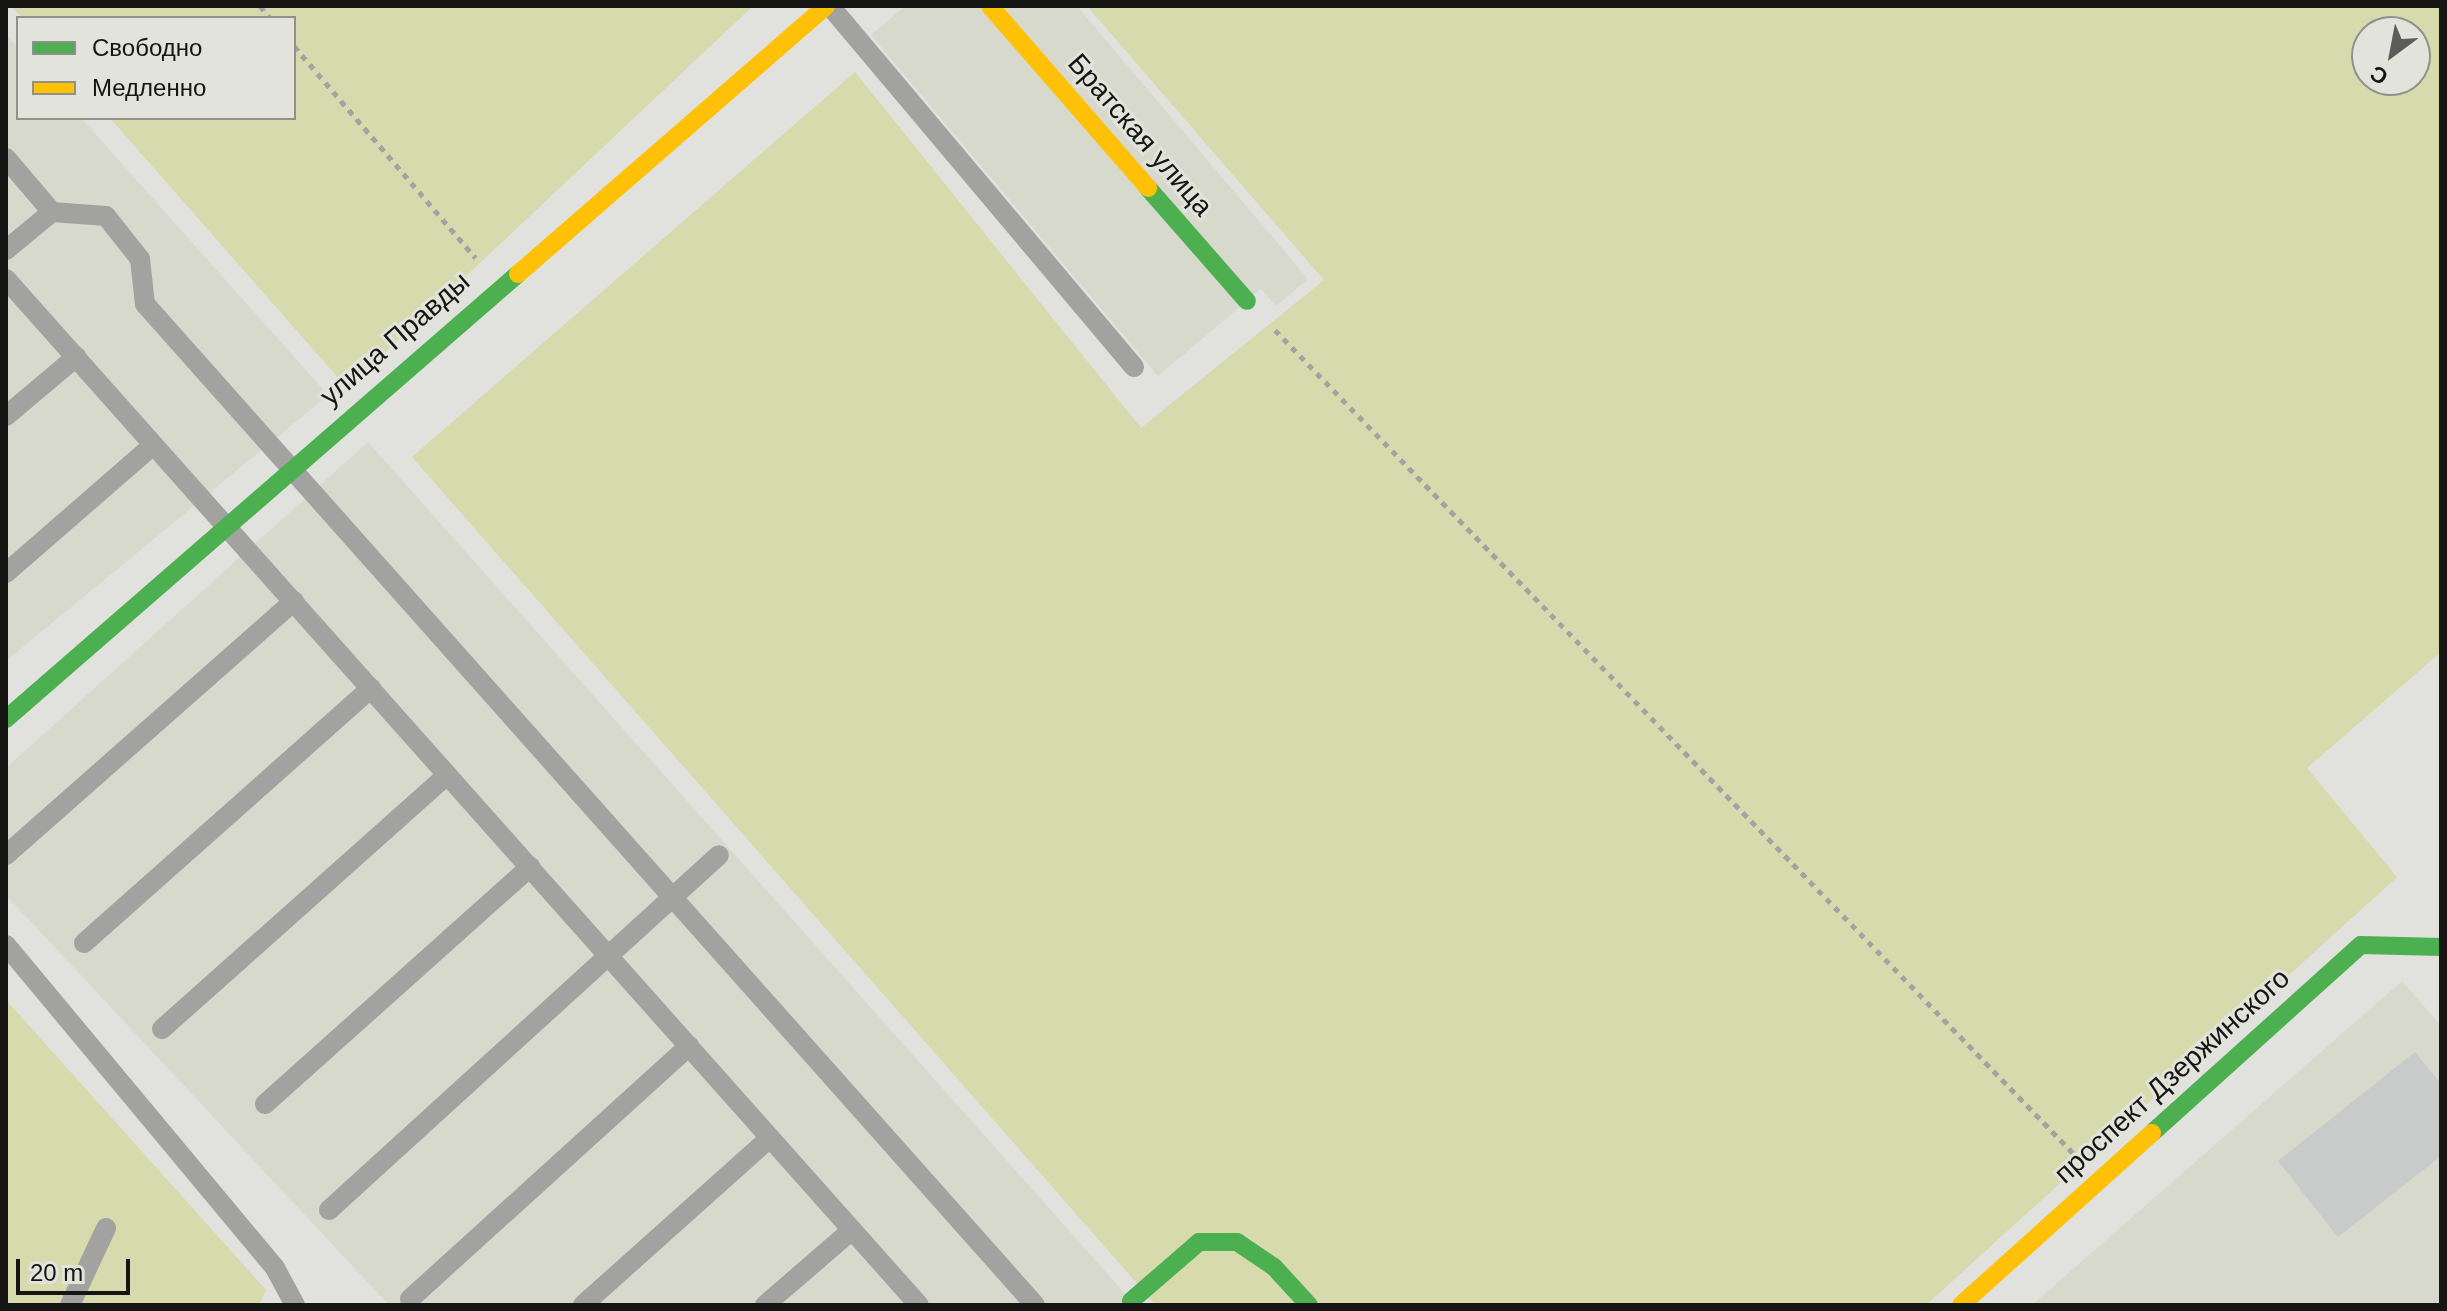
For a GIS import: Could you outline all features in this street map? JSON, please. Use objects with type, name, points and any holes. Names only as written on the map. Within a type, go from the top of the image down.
[{"type":"street","name":"улица Правды","points":[[6,719],[289,467],[828,6]]},
{"type":"street","name":"Братская улица","points":[[990,6],[1247,301]]},
{"type":"street","name":"проспект Дзержинского","points":[[1961,1305],[2361,945],[2441,947]]},
{"type":"street","points":[[1129,1303],[1199,1242],[1237,1242],[1274,1267],[1309,1305]]},
{"type":"lane","points":[[828,6],[1134,367]]},
{"type":"lane","points":[[6,158],[52,212]]},
{"type":"lane","points":[[6,250],[52,212],[106,216],[140,259],[145,304],[1035,1305]]},
{"type":"lane","points":[[6,279],[919,1305]]},
{"type":"lane","points":[[6,416],[76,357]]},
{"type":"lane","points":[[6,573],[153,445]]},
{"type":"lane","points":[[6,855],[294,601]]},
{"type":"lane","points":[[84,943],[371,688]]},
{"type":"lane","points":[[162,1029],[447,775]]},
{"type":"lane","points":[[329,1210],[719,855]]},
{"type":"lane","points":[[265,1104],[530,867]]},
{"type":"lane","points":[[6,945],[275,1268],[295,1305]]},
{"type":"lane","points":[[410,1299],[689,1046]]},
{"type":"lane","points":[[583,1305],[770,1138]]},
{"type":"lane","points":[[70,1305],[106,1228]]},
{"type":"lane","points":[[765,1305],[852,1230]]},
{"type":"path","points":[[296,48],[500,287]]},
{"type":"path","points":[[1247,301],[2099,1179]]},
{"type":"shaded area","points":[[905,6],[1077,6],[1308,279],[1276,306],[1261,289],[1158,376],[871,35]]},
{"type":"shaded area","points":[[6,34],[16,46],[16,120],[83,120],[328,395],[6,661]]},
{"type":"shaded area","points":[[368,442],[1135,1305],[389,1305],[6,895],[6,768]]},
{"type":"shaded area","points":[[2402,981],[2441,1026],[2441,1305],[2032,1305]]},
{"type":"green space","points":[[11,6],[753,6],[347,388],[112,120],[296,120],[296,16],[20,16]]},
{"type":"green space","points":[[1087,6],[2441,6],[2441,652],[2307,768],[2397,877],[1926,1305],[1156,1305],[412,457],[855,72],[1141,428],[1324,280]]},
{"type":"green space","points":[[6,1000],[266,1290],[259,1305],[6,1305]]},
{"type":"building","points":[[2415,1052],[2441,1084],[2441,1156],[2338,1237],[2278,1161]]},
{"type":"traffic: fast","points":[[1148,188],[1247,301]]},
{"type":"traffic: fast","points":[[6,719],[518,274]]},
{"type":"traffic: fast","points":[[2152,1133],[2361,945],[2441,947]]},
{"type":"traffic: fast","points":[[1131,1301],[1199,1242],[1237,1242],[1274,1267],[1309,1305]]},
{"type":"traffic: slow","points":[[518,274],[826,6]]},
{"type":"traffic: slow","points":[[990,6],[1148,188]]},
{"type":"traffic: slow","points":[[1961,1305],[2152,1133]]}]
